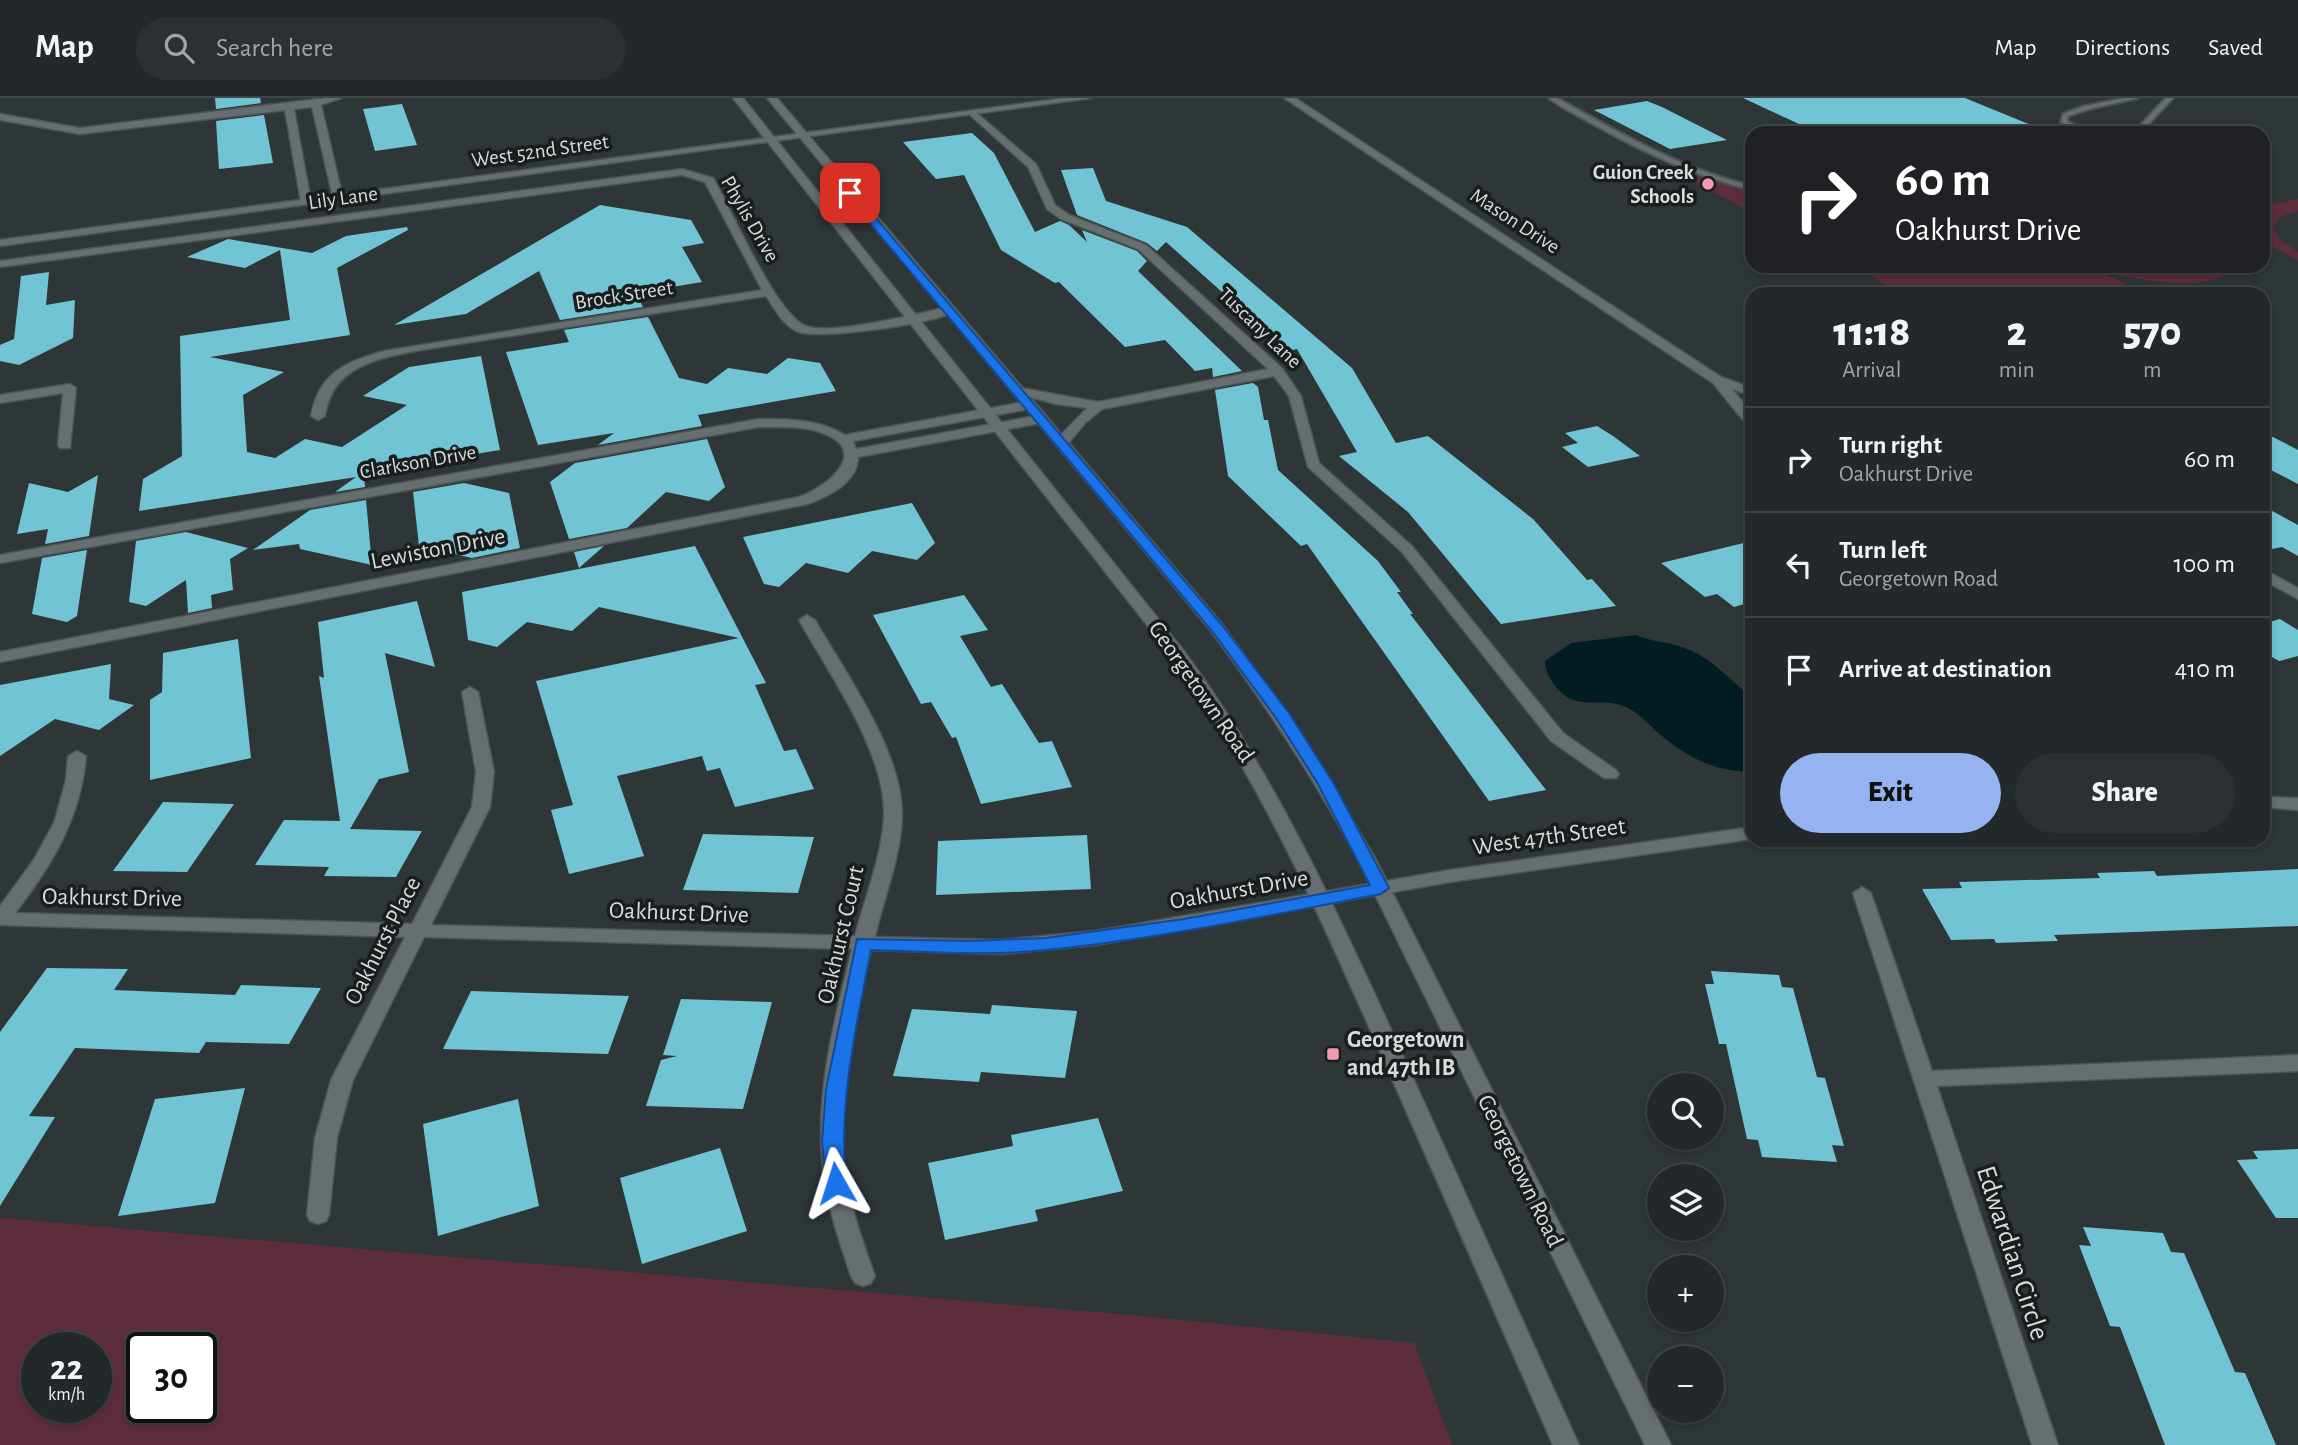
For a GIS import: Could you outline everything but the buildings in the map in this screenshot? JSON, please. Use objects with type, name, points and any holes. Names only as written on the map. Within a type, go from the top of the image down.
[{"type":"street","points":[[0,117],[80,131],[316,104],[336,98]]},
{"type":"street","name":"Georgetown Road","points":[[738,98],[1207,693],[1295,841],[1566,1445]]},
{"type":"street","name":"Georgetown Road","points":[[772,98],[1217,628],[1283,716],[1326,784],[1381,888],[1658,1445]]},
{"type":"street","name":"West 52nd Street","points":[[0,243],[1086,98]]},
{"type":"street","name":"Mason Drive","points":[[1289,98],[1717,380],[1745,390]]},
{"type":"street","points":[[316,104],[338,198]]},
{"type":"street","points":[[289,107],[306,202]]},
{"type":"street","name":"Tuscany Lane","points":[[974,113],[1032,166],[1051,207],[1065,216],[1142,247],[1278,371],[1295,396],[1314,464],[1407,549],[1557,737],[1609,774]]},
{"type":"street","name":"Lily Lane","points":[[0,264],[677,172],[691,173]]},
{"type":"street","name":"Phylis Drive","points":[[691,173],[709,180],[770,292]]},
{"type":"street","points":[[263,208],[267,228]]},
{"type":"street","points":[[770,292],[789,321],[806,331],[832,330],[949,311]]},
{"type":"street","name":"Brock Street","points":[[318,415],[319,399],[326,386],[352,367],[378,356],[421,346],[770,292]]},
{"type":"street","points":[[1016,389],[1056,400],[1098,406],[1278,371]]},
{"type":"street","name":"Mason Drive","points":[[1717,380],[1745,414]]},
{"type":"street","points":[[0,399],[71,388],[65,445]]},
{"type":"street","points":[[848,446],[986,412],[1029,405]]},
{"type":"street","points":[[1060,443],[1098,406]]},
{"type":"street","points":[[848,446],[1041,419]]},
{"type":"street","name":"Clarkson Drive","points":[[0,559],[759,423],[808,425],[848,446]]},
{"type":"street","name":"Lewiston Drive","points":[[0,657],[803,501],[825,492],[840,481],[850,468],[848,446]]},
{"type":"street","points":[[2270,578],[2298,594]]},
{"type":"street","name":"Oakhurst Court","points":[[807,620],[878,752],[890,783],[893,818],[863,944],[835,1089],[832,1128],[838,1197],[863,1276]]},
{"type":"street","name":"Oakhurst Place","points":[[318,1215],[326,1138],[342,1080],[416,930],[467,840],[481,807],[485,772],[470,692]]},
{"type":"street","points":[[0,919],[47,856],[60,832],[72,800],[77,756]]},
{"type":"street","points":[[2270,802],[2298,804]]},
{"type":"street","name":"West 47th Street","points":[[1353,894],[1745,834]]},
{"type":"street","name":"Edwardian Circle","points":[[1862,893],[2045,1445]]},
{"type":"street","name":"Oakhurst Drive","points":[[0,919],[971,947],[1046,944],[1184,925],[1353,894]]},
{"type":"street","points":[[1923,1079],[2298,1063]]},
{"type":"lane","points":[[1552,98],[1679,166],[1726,183],[1745,187]]},
{"type":"lane","points":[[2072,126],[2064,122],[2065,115],[2087,107],[2135,98]]},
{"type":"lane","points":[[2142,126],[2170,98]]},
{"type":"shaded area","points":[[1673,170],[1745,185],[1745,209]]},
{"type":"shaded area","points":[[2298,199],[2298,211],[2280,217],[2273,227],[2278,238],[2298,252],[2298,261],[2270,245],[2270,205]]},
{"type":"shaded area","points":[[1865,273],[2103,273],[2132,287],[1891,287]]},
{"type":"shaded area","points":[[2103,273],[2227,273],[2206,281],[2189,283],[2152,281]]},
{"type":"shaded area","points":[[0,1218],[1142,1316],[1414,1343],[1452,1445],[0,1445]]},
{"type":"water","points":[[1636,635],[1684,647],[1715,665],[1745,692],[1745,771],[1725,769],[1700,761],[1677,747],[1630,709],[1614,703],[1587,702],[1567,697],[1552,681],[1545,661],[1571,643]]},
{"type":"place","name":"Guion Creek Schools","points":[[1708,184]]},
{"type":"place","name":"Georgetown and 47th IB","points":[[1333,1054]]},
{"type":"route","points":[[836,1183],[832,1141],[835,1089],[863,944],[971,947],[1046,944],[1184,925],[1381,888],[1326,784],[1283,716],[1217,628],[850,193]]}]
